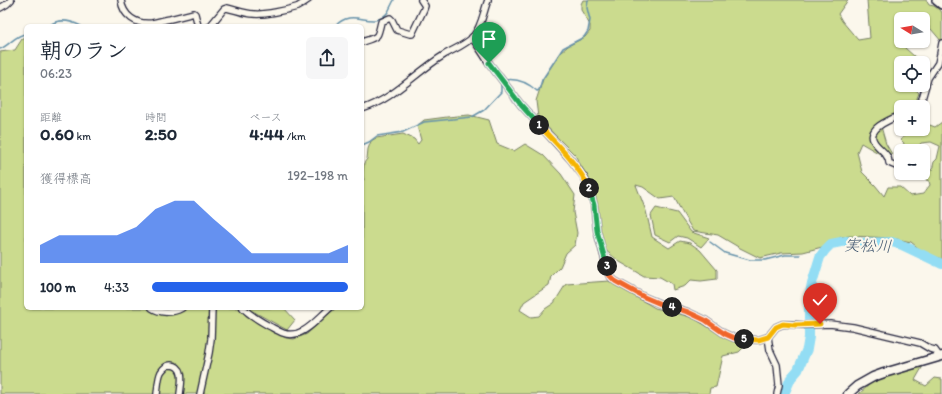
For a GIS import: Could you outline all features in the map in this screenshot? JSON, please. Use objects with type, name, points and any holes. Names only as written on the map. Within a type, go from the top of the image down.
[{"type":"main road","points":[[937,0],[942,4]]},
{"type":"main road","points":[[848,394],[862,383],[884,372],[941,357]]},
{"type":"street","points":[[0,8],[11,0]]},
{"type":"street","points":[[121,0],[123,10],[127,16],[142,23],[151,23],[194,13],[198,24]]},
{"type":"street","points":[[212,24],[224,9],[227,8],[254,14],[262,14],[282,11],[299,6],[308,0]]},
{"type":"street","points":[[364,41],[377,36],[381,22],[390,18],[396,30],[412,34],[425,6],[421,0]]},
{"type":"street","points":[[364,108],[386,98],[444,55],[466,43],[480,26],[488,0]]},
{"type":"street","points":[[472,37],[489,63],[521,105],[571,160],[584,177],[589,187],[594,205],[597,231],[609,275],[615,281],[644,297],[663,305],[688,312],[705,320],[725,334],[734,338],[758,340],[768,337],[776,327],[783,324],[830,324],[920,343],[930,349],[935,350],[941,357]]},
{"type":"street","points":[[921,100],[928,78],[938,63],[942,43]]},
{"type":"street","points":[[894,118],[877,128],[872,137],[874,142],[888,156],[889,163],[894,165]]},
{"type":"street","points":[[154,310],[169,312],[179,310]]},
{"type":"street","points":[[200,394],[211,339],[212,310]]},
{"type":"street","points":[[245,310],[266,324],[290,335],[300,333],[328,310]]},
{"type":"street","points":[[768,337],[770,350],[777,365],[779,385],[777,394]]},
{"type":"street","points":[[157,394],[162,370],[173,365],[178,367],[181,371],[182,378],[180,394]]},
{"type":"green space","points":[[583,0],[848,0],[838,14],[858,40],[870,38],[867,0],[926,0],[929,5],[934,6],[942,12],[942,42],[930,28],[930,12],[894,12],[894,48],[905,48],[914,56],[894,56],[894,92],[919,93],[916,100],[894,100],[894,115],[886,118],[880,123],[886,144],[892,154],[880,154],[861,143],[857,152],[862,172],[884,196],[888,187],[900,187],[910,196],[923,194],[930,185],[929,181],[926,180],[930,180],[930,170],[932,170],[934,162],[937,159],[940,146],[931,142],[920,144],[904,144],[901,140],[904,136],[930,136],[930,125],[935,127],[942,122],[942,259],[923,252],[911,242],[892,238],[850,236],[841,237],[826,246],[803,252],[781,253],[760,258],[718,235],[693,231],[674,197],[660,199],[643,187],[636,185],[646,211],[652,237],[669,248],[680,241],[690,243],[700,250],[717,270],[717,279],[701,281],[691,280],[685,286],[673,290],[672,284],[660,277],[644,276],[620,262],[605,250],[591,186],[575,155],[538,117],[536,101],[543,79],[561,52],[568,46],[585,37],[590,31],[590,25],[581,10]]},
{"type":"green space","points":[[22,39],[24,39],[24,310],[152,310],[157,313],[170,314],[181,310],[242,310],[246,316],[286,338],[294,339],[307,334],[334,310],[364,310],[364,163],[367,159],[371,141],[376,138],[403,134],[414,139],[418,144],[421,140],[417,126],[424,120],[469,115],[489,120],[497,144],[514,151],[525,144],[543,155],[561,174],[575,195],[573,212],[577,233],[575,245],[566,253],[560,267],[551,276],[549,285],[524,302],[520,310],[531,317],[539,316],[545,309],[554,303],[566,284],[609,281],[655,308],[695,319],[723,336],[734,341],[743,342],[744,347],[739,352],[723,356],[716,387],[710,388],[709,394],[0,394],[0,52],[15,50]]},
{"type":"green space","points":[[656,208],[677,213],[691,232],[709,238],[701,247],[687,238],[678,236],[670,242],[655,235],[651,215]]},
{"type":"green space","points":[[251,310],[286,310],[295,320],[287,330]]},
{"type":"green space","points":[[923,366],[915,380],[926,386],[935,378],[942,379],[942,394],[859,394],[871,383],[888,375]]},
{"type":"waterway","points":[[337,24],[349,18],[370,20],[379,19],[388,12],[394,0]]},
{"type":"waterway","points":[[505,80],[518,80],[526,83],[537,91],[539,90],[542,80],[563,48],[584,37],[588,31],[590,20],[587,8],[588,0]]},
{"type":"waterway","points":[[52,24],[60,21],[76,24]]},
{"type":"waterway","points":[[0,49],[19,36],[24,34]]},
{"type":"waterway","points":[[364,144],[377,136],[403,132],[424,122],[472,117],[484,110],[501,92],[501,83]]},
{"type":"waterway","name":"実松川","points":[[784,394],[791,378],[798,370],[807,349],[809,337],[809,299],[812,283],[820,257],[831,244],[846,241],[859,243],[892,242],[902,245],[942,264]]},
{"type":"waterway","points":[[710,242],[725,253],[750,260],[765,260],[785,255],[800,255]]},
{"type":"route","points":[[489,63],[521,105],[571,160],[584,177],[589,187],[594,205],[597,231],[609,275],[615,281],[644,297],[663,305],[688,312],[705,320],[725,334],[734,338],[758,340],[768,337],[776,327],[783,324],[820,324]]}]
